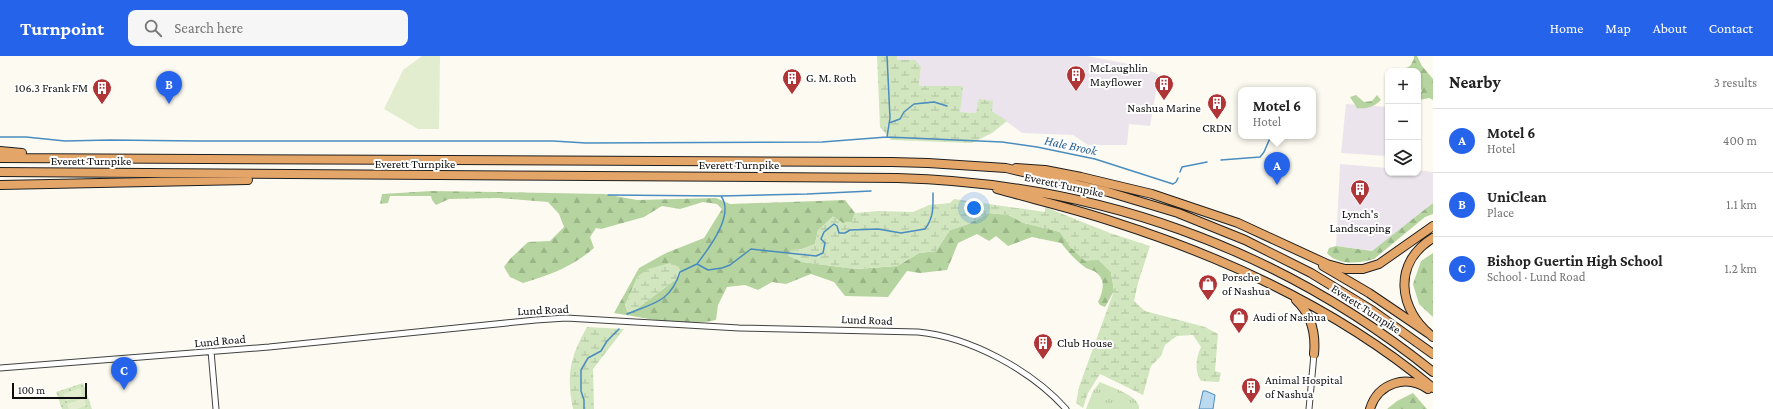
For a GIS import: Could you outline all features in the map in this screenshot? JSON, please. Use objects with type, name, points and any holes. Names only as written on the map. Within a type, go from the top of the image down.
[{"type":"highway","points":[[0,151],[80,158]]},
{"type":"highway","name":"Everett Turnpike","points":[[0,158],[898,162],[1006,168],[1126,196],[1178,213],[1229,233],[1289,261],[1342,291],[1388,321],[1433,354]]},
{"type":"highway","points":[[1006,168],[1045,170],[1128,188],[1204,211],[1268,236],[1327,264],[1351,270],[1363,269],[1380,264],[1433,225]]},
{"type":"highway","name":"Everett Turnpike","points":[[0,172],[413,176],[897,178],[969,182],[1030,190],[1089,202],[1148,218],[1216,242],[1283,273],[1330,299],[1391,339],[1433,372]]},
{"type":"highway","points":[[0,185],[413,176]]},
{"type":"highway","points":[[969,182],[1093,215],[1154,235],[1224,263],[1288,294],[1352,330],[1400,362],[1433,388]]},
{"type":"highway","points":[[1268,236],[1351,282],[1430,335]]},
{"type":"highway","points":[[1430,335],[1410,312],[1406,300],[1405,283],[1408,266],[1414,256],[1422,246],[1433,238]]},
{"type":"highway","points":[[1288,294],[1299,303],[1310,320],[1315,339],[1314,354]]},
{"type":"highway","points":[[1370,409],[1379,392],[1397,382],[1416,383],[1433,392]]},
{"type":"street","name":"Lund Road","points":[[0,368],[211,352],[566,318],[739,328],[918,332],[953,338],[1011,366],[1041,385],[1066,409]]},
{"type":"street","points":[[211,352],[216,409]]},
{"type":"street","points":[[1309,409],[1314,354]]},
{"type":"shaded area","points":[[889,56],[1087,56],[1140,66],[1159,75],[1150,126],[1129,124],[1127,145],[1088,145],[1073,135],[1022,133],[992,111],[976,113],[960,112],[919,86],[921,67],[889,60]]},
{"type":"shaded area","points":[[1346,104],[1385,107],[1385,156],[1341,153]]},
{"type":"shaded area","points":[[1340,164],[1385,168],[1385,176],[1421,176],[1421,170],[1433,172],[1433,203],[1372,251],[1336,246]]},
{"type":"green space","points":[[422,56],[440,56],[439,129],[418,129],[384,109],[403,70]]},
{"type":"green space","points":[[877,56],[897,56],[897,60],[915,60],[921,67],[919,86],[963,86],[960,112],[976,113],[979,99],[993,101],[992,111],[1007,121],[992,133],[972,143],[891,140],[880,127]]},
{"type":"green space","points":[[1414,56],[1417,56],[1422,66],[1433,79],[1433,100],[1429,98],[1421,100],[1421,68],[1406,68],[1410,66]]},
{"type":"green space","points":[[1356,95],[1364,102],[1372,101],[1377,95],[1381,100],[1370,107],[1357,108],[1350,97]]},
{"type":"green space","points":[[432,191],[604,194],[637,200],[716,198],[730,204],[845,200],[855,213],[852,222],[818,230],[815,244],[802,249],[791,250],[802,262],[856,269],[897,266],[919,253],[936,251],[950,230],[968,224],[989,213],[1008,215],[1024,223],[1060,232],[1071,248],[1099,260],[1111,272],[1114,291],[1105,307],[1100,305],[1098,302],[1103,285],[1101,278],[1094,271],[1086,268],[1079,262],[1061,243],[1032,237],[1008,246],[996,236],[989,241],[977,234],[958,243],[947,270],[920,273],[907,271],[888,297],[845,296],[834,282],[811,274],[786,284],[772,282],[758,290],[745,285],[727,287],[718,305],[716,320],[678,323],[614,313],[639,268],[666,253],[704,238],[722,209],[717,204],[703,202],[680,209],[662,206],[644,217],[601,229],[596,228],[590,237],[594,248],[586,255],[560,270],[523,283],[510,277],[504,267],[510,259],[528,242],[550,241],[564,227],[559,214],[548,202],[498,198],[449,199],[436,205],[431,196],[390,196],[388,203],[380,204],[382,194]],"holes":[[[638,276],[679,277],[631,313],[625,305]]]},
{"type":"green space","points":[[954,199],[1045,212],[1045,207],[1110,233],[1150,246],[1134,301],[1145,311],[1205,327],[1218,334],[1215,371],[1221,373],[1219,382],[1201,381],[1197,373],[1196,364],[1201,347],[1193,335],[1177,336],[1165,345],[1161,356],[1151,366],[1143,395],[1100,374],[1088,393],[1083,408],[1076,403],[1079,387],[1114,291],[1111,272],[1099,260],[1085,261],[1071,248],[1060,232],[1024,223],[1008,215],[989,213],[968,224],[950,230],[936,251],[919,253],[897,266],[856,269],[802,262],[788,256],[791,250],[802,249],[815,244],[818,230],[833,216],[843,223],[852,222],[855,213],[878,211],[913,212],[929,205],[950,203]]},
{"type":"green space","points":[[1433,203],[1433,214],[1425,217],[1374,259],[1360,262],[1344,262],[1334,259],[1327,253],[1329,248],[1336,246],[1372,251]]},
{"type":"green space","points":[[1433,253],[1433,317],[1419,304],[1413,284],[1421,261]]},
{"type":"green space","points":[[670,263],[679,267],[681,273],[679,277],[631,313],[627,312],[625,305],[638,276],[648,269]]},
{"type":"green space","points":[[587,327],[624,329],[593,369],[594,409],[573,409],[570,386],[571,366],[573,357]]},
{"type":"green space","points":[[1100,382],[1130,396],[1138,404],[1139,409],[1086,409],[1093,391]]},
{"type":"green space","points":[[83,383],[92,409],[62,409],[56,392]]},
{"type":"green space","points":[[80,388],[83,395],[66,401],[63,394]]},
{"type":"green space","points":[[1413,393],[1427,409],[1387,409],[1397,401]]},
{"type":"green space","points":[[84,398],[86,406],[77,409],[69,409],[67,404]]},
{"type":"water","points":[[1203,391],[1215,395],[1213,409],[1199,409]]},
{"type":"waterway","name":"Hale Brook","points":[[887,56],[890,118],[887,137],[1002,142],[1037,147],[1095,159],[1173,184],[1178,178]]},
{"type":"waterway","points":[[889,123],[900,119],[904,112],[914,104],[934,102],[947,106]]},
{"type":"waterway","points":[[0,137],[26,137],[65,141],[553,141],[586,143],[822,142],[887,137]]},
{"type":"waterway","name":"Hale Brook","points":[[1221,160],[1260,157],[1270,139]]},
{"type":"waterway","name":"Hale Brook","points":[[1180,172],[1182,167],[1207,162]]},
{"type":"waterway","points":[[721,196],[871,191]]},
{"type":"waterway","points":[[627,314],[653,304],[666,296],[676,282],[680,272],[697,264],[708,270],[722,268],[730,265],[751,249],[816,256],[823,253],[825,243],[821,239],[824,232],[834,224],[837,226],[839,233],[845,233],[850,230],[878,229],[901,233],[925,229],[931,216],[933,207],[933,193]]},
{"type":"waterway","points":[[608,195],[721,196],[725,212],[723,222],[714,240],[697,264]]},
{"type":"waterway","points":[[584,409],[584,400],[581,391],[581,370],[588,358],[601,351],[607,341],[619,329]]},
{"type":"place","name":"McLaughlin Mayflower","points":[[1076,92]]},
{"type":"place","name":"G. M. Roth","points":[[792,95]]},
{"type":"place","name":"Nashua Marine","points":[[1164,101]]},
{"type":"place","name":"UniClean","points":[[169,104]]},
{"type":"place","name":"106.3 Frank FM","points":[[102,105]]},
{"type":"place","name":"CRDN","points":[[1217,120]]},
{"type":"place","name":"Motel 6","points":[[1277,185]]},
{"type":"place","name":"Lynch's Landscaping","points":[[1360,206]]},
{"type":"place","name":"Porsche of Nashua","points":[[1208,301]]},
{"type":"place","name":"Audi of Nashua","points":[[1239,334]]},
{"type":"place","name":"Club House","points":[[1043,360]]},
{"type":"place","name":"Bishop Guertin High School","points":[[124,390]]},
{"type":"place","name":"Animal Hospital of Nashua","points":[[1251,404]]}]
